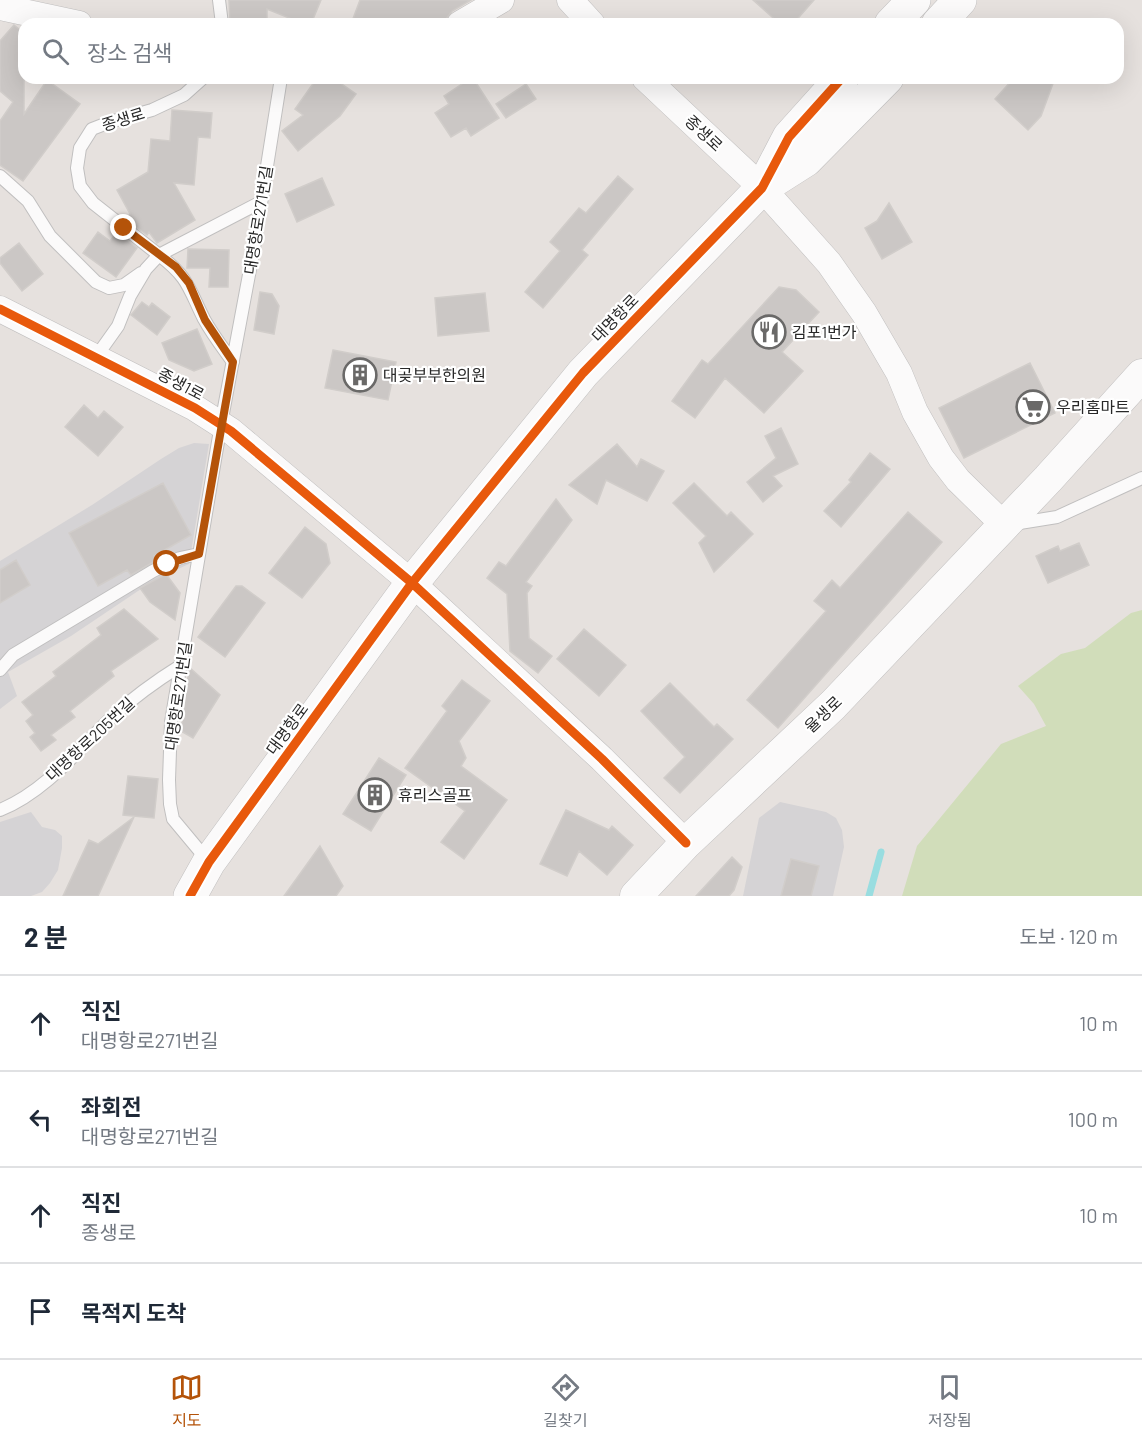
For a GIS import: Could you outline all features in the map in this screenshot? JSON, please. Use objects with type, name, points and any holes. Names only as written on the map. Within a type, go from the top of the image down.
[{"type":"main road","points":[[897,18],[914,0]]},
{"type":"main road","points":[[944,18],[960,0]]},
{"type":"main road","name":"대명항로","points":[[762,188],[789,136],[837,84]]},
{"type":"main road","name":"대명항로","points":[[190,896],[209,862],[412,583],[583,373],[762,188],[806,160],[880,84]]},
{"type":"street","points":[[470,18],[501,0]]},
{"type":"street","points":[[570,0],[586,18]]},
{"type":"street","points":[[16,10],[51,18]]},
{"type":"street","name":"종생로","points":[[651,84],[762,188]]},
{"type":"street","points":[[762,188],[829,263],[858,305],[899,373],[915,412],[941,458],[958,480],[1004,525]]},
{"type":"street","name":"종생1로","points":[[0,309],[195,408],[221,424],[412,583]]},
{"type":"street","name":"율생로","points":[[636,896],[686,843],[833,705],[1142,375]]},
{"type":"street","points":[[412,583],[602,759],[686,843]]},
{"type":"lane","points":[[219,0],[221,18]]},
{"type":"lane","name":"종생로","points":[[159,255],[93,203],[80,186],[76,168],[80,148],[92,129],[152,110],[184,95],[196,84]]},
{"type":"lane","name":"대명항로271번길","points":[[209,862],[173,819],[170,804],[171,722],[280,84]]},
{"type":"lane","points":[[0,176],[28,201],[50,236],[96,282],[109,288],[124,285],[146,269],[159,255],[261,202]]},
{"type":"lane","points":[[159,255],[176,267],[189,283],[205,320],[233,362]]},
{"type":"lane","points":[[96,357],[118,326],[130,296],[146,269]]},
{"type":"lane","points":[[1004,525],[1057,517],[1142,478]]},
{"type":"lane","points":[[0,670],[13,655],[153,571],[180,558],[199,554]]},
{"type":"lane","name":"대명항로205번길","points":[[0,810],[17,803],[47,781],[133,698],[180,666]]},
{"type":"shaded area","points":[[194,443],[209,444],[189,564],[138,591],[71,636],[8,672],[17,696],[0,709],[0,561],[179,448]]},
{"type":"shaded area","points":[[780,802],[826,812],[836,818],[842,830],[844,847],[833,896],[743,896],[759,818]]},
{"type":"shaded area","points":[[31,812],[42,827],[55,830],[62,836],[58,870],[42,892],[31,896],[0,896],[0,822]]},
{"type":"green space","points":[[1142,610],[1142,896],[902,896],[917,846],[1001,744],[1046,726],[1034,704],[1018,686],[1061,654],[1085,648],[1131,613]]},
{"type":"building","points":[[229,0],[321,0],[314,18],[289,18],[267,9],[267,18],[230,18]]},
{"type":"building","points":[[360,0],[471,0],[452,11],[447,18],[353,18]]},
{"type":"building","points":[[753,0],[814,0],[798,18],[773,18]]},
{"type":"building","points":[[14,25],[18,28],[18,84],[24,84],[24,114],[44,84],[52,84],[80,104],[23,181],[0,165],[0,121],[13,102],[0,91],[0,41]]},
{"type":"building","points":[[313,84],[342,84],[356,94],[340,116],[298,151],[282,131],[303,115],[295,109]]},
{"type":"building","points":[[462,84],[477,84],[499,118],[471,136],[466,128],[451,137],[435,113],[449,104],[444,96]]},
{"type":"building","points":[[526,84],[536,99],[506,118],[496,104]]},
{"type":"building","points":[[1009,84],[1053,84],[1041,116],[1028,130],[995,99]]},
{"type":"building","points":[[172,110],[212,113],[210,138],[198,137],[194,185],[174,183],[195,220],[157,243],[149,232],[147,235],[126,219],[130,214],[117,190],[148,172],[151,139],[170,141]]},
{"type":"building","points":[[618,176],[633,189],[582,250],[588,255],[543,308],[525,292],[560,251],[550,242],[579,208],[586,213]]},
{"type":"building","points":[[322,178],[334,205],[297,222],[285,194]]},
{"type":"building","points":[[889,203],[912,242],[882,259],[865,228],[877,221]]},
{"type":"building","points":[[98,232],[110,241],[117,232],[137,248],[116,277],[83,253]]},
{"type":"building","points":[[19,243],[43,274],[22,291],[0,263],[0,258]]},
{"type":"building","points":[[188,249],[229,250],[228,287],[209,287],[210,268],[187,268]]},
{"type":"building","name":"김포1번가","points":[[779,287],[796,290],[819,312],[782,352],[803,371],[764,413],[725,378],[695,418],[672,401],[702,360],[708,364]]},
{"type":"building","points":[[260,292],[272,294],[279,306],[274,334],[254,330]]},
{"type":"building","points":[[485,293],[489,331],[438,336],[435,298]]},
{"type":"building","points":[[142,302],[149,307],[152,303],[170,317],[157,335],[131,315]]},
{"type":"building","points":[[197,329],[212,364],[194,371],[169,360],[162,343]]},
{"type":"building","name":"대곶부부한의원","points":[[333,350],[396,362],[388,400],[325,388]]},
{"type":"building","points":[[1030,363],[1055,413],[964,458],[939,408]]},
{"type":"building","points":[[84,405],[98,418],[104,411],[123,427],[98,456],[65,427]]},
{"type":"building","points":[[781,428],[798,464],[773,476],[782,486],[763,502],[747,482],[776,458],[765,436]]},
{"type":"building","points":[[617,444],[637,467],[641,459],[664,471],[647,501],[606,480],[597,504],[569,485]]},
{"type":"building","points":[[870,453],[890,469],[841,527],[824,511],[851,482],[849,480]]},
{"type":"building","points":[[163,483],[191,535],[154,556],[157,560],[131,575],[127,570],[98,586],[69,533]]},
{"type":"building","points":[[694,483],[727,516],[731,512],[753,534],[714,572],[699,543],[706,536],[673,503]]},
{"type":"building","points":[[556,499],[572,520],[526,582],[532,586],[527,593],[529,638],[552,656],[538,673],[510,651],[507,594],[487,578],[499,562],[506,566]]},
{"type":"building","points":[[908,512],[942,542],[778,728],[747,700],[826,611],[814,601],[832,580],[840,588]]},
{"type":"building","points":[[305,527],[326,544],[330,563],[302,598],[269,573]]},
{"type":"building","points":[[1079,543],[1089,565],[1048,583],[1036,556],[1058,546],[1060,551]]},
{"type":"building","points":[[16,560],[30,585],[0,603],[0,570]]},
{"type":"building","points":[[166,574],[180,593],[175,620],[150,602],[140,588]]},
{"type":"building","points":[[236,586],[242,586],[265,603],[225,657],[198,637]]},
{"type":"building","points":[[124,609],[158,639],[111,671],[114,676],[70,711],[75,717],[51,735],[56,740],[41,751],[30,737],[35,733],[26,721],[33,715],[22,702],[56,676],[53,672],[101,635],[97,628]]},
{"type":"building","points":[[584,629],[626,665],[599,696],[557,659]]},
{"type":"building","points":[[189,667],[220,695],[193,738],[181,731]]},
{"type":"building","points":[[462,680],[490,701],[459,741],[466,758],[461,766],[507,800],[464,859],[441,842],[465,811],[405,768],[447,711],[442,706]]},
{"type":"building","points":[[670,683],[714,727],[717,724],[733,739],[680,793],[664,778],[685,757],[641,711]]},
{"type":"building","name":"휴리스골프","points":[[379,758],[406,775],[371,831],[343,814]]},
{"type":"building","points":[[128,776],[158,779],[154,818],[123,815]]},
{"type":"building","points":[[566,810],[609,830],[612,826],[633,845],[607,875],[579,851],[567,876],[540,864]]},
{"type":"building","points":[[134,817],[98,896],[63,896],[89,840],[98,844]]},
{"type":"building","points":[[320,846],[343,886],[336,896],[284,896]]},
{"type":"building","points":[[732,857],[742,867],[734,890],[729,896],[696,896]]},
{"type":"building","points":[[791,859],[819,866],[811,896],[781,896]]},
{"type":"waterway","points":[[869,896],[881,852]]},
{"type":"cycle path","points":[[190,896],[209,862],[412,583],[583,373],[762,188],[789,137],[837,84]]},
{"type":"cycle path","points":[[0,309],[195,408],[231,431],[412,583],[602,759],[686,843]]},
{"type":"place","name":"김포1번가","points":[[769,332]]},
{"type":"place","name":"대곶부부한의원","points":[[360,375]]},
{"type":"place","name":"우리홈마트","points":[[1033,407]]},
{"type":"place","name":"휴리스골프","points":[[375,795]]},
{"type":"route","points":[[124,228],[176,267],[189,283],[205,320],[233,362],[199,554],[180,558],[167,564]]}]
